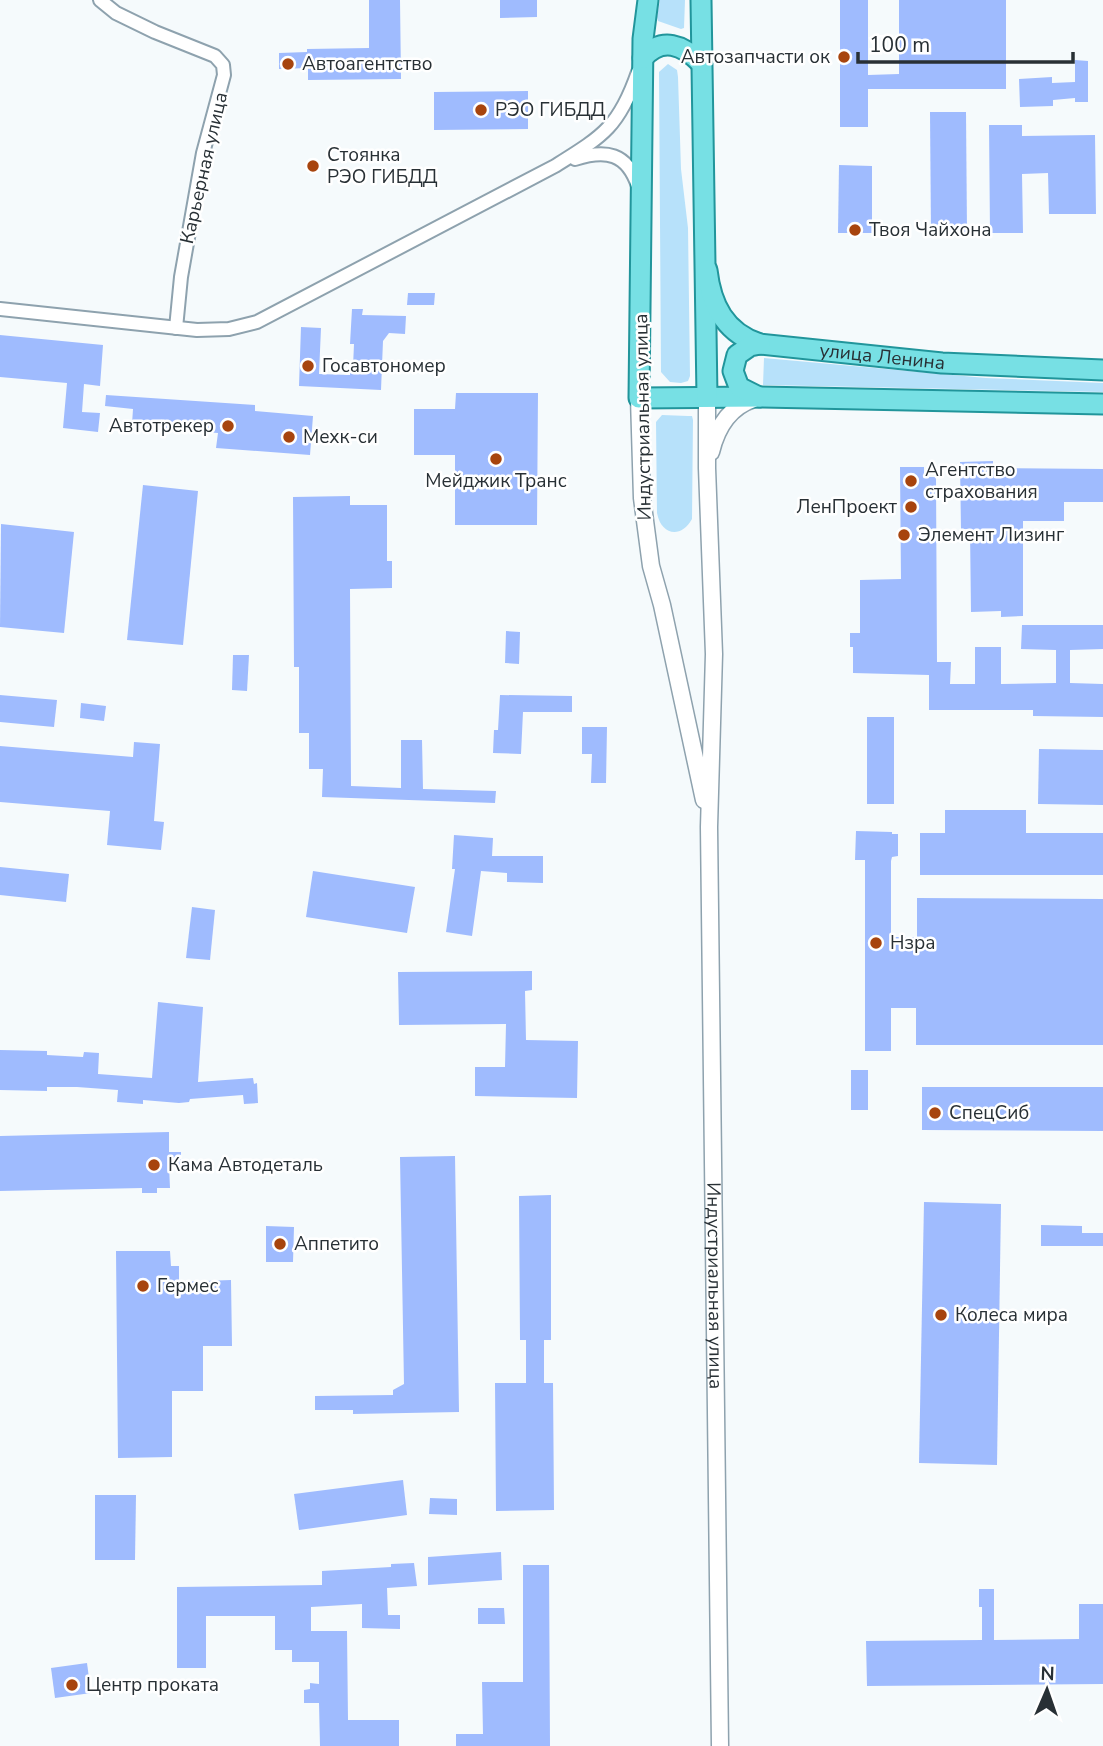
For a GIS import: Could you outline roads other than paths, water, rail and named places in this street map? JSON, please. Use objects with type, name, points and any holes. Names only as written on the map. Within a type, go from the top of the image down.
[{"type":"main road","name":"Индустриальная улица","points":[[648,0],[643,58],[641,196],[639,398],[642,498],[651,566],[662,605],[709,827]]},
{"type":"main road","name":"Индустриальная улица","points":[[701,0],[707,270],[707,468],[714,654],[709,827],[720,1746]]},
{"type":"main road","points":[[643,58],[654,48],[671,44],[690,52],[701,63]]},
{"type":"main road","name":"улица Ленина","points":[[707,270],[712,297],[726,323],[738,335],[760,344],[942,363],[1103,370]]},
{"type":"main road","points":[[759,397],[739,387],[734,380],[733,371],[737,355],[750,346],[760,344]]},
{"type":"main road","points":[[707,468],[713,442],[724,420],[738,406],[759,397]]},
{"type":"main road","name":"улица Ленина","points":[[639,398],[759,397],[1103,404]]},
{"type":"street","name":"Карьерная улица","points":[[100,0],[116,13],[215,56],[223,65],[225,75],[203,153],[187,240],[176,328]]},
{"type":"street","points":[[0,309],[176,328],[229,328],[271,316],[555,166],[600,138],[610,129],[629,97],[643,58]]},
{"type":"street","points":[[555,166],[598,153],[615,156],[634,174],[641,196]]},
{"type":"place","name":"Автозапчасти ок","points":[[844,57]]},
{"type":"place","name":"Автоагентство","points":[[288,64]]},
{"type":"place","name":"РЭО ГИБДД","points":[[481,110]]},
{"type":"place","name":"Стоянка РЭО ГИБДД","points":[[313,166]]},
{"type":"place","name":"Твоя Чайхона","points":[[855,230]]},
{"type":"place","name":"Госавтономер","points":[[308,366]]},
{"type":"place","name":"Автотрекер","points":[[228,426]]},
{"type":"place","name":"Мехк-си","points":[[289,437]]},
{"type":"place","name":"Мейджик Транс","points":[[496,459]]},
{"type":"place","name":"Агентство страхования","points":[[911,481]]},
{"type":"place","name":"ЛенПроект","points":[[911,507]]},
{"type":"place","name":"Элемент Лизинг","points":[[904,535]]},
{"type":"place","name":"Нзра","points":[[876,943]]},
{"type":"place","name":"СпецСиб","points":[[935,1113]]},
{"type":"place","name":"Кама Автодеталь","points":[[154,1165]]},
{"type":"place","name":"Аппетито","points":[[280,1244]]},
{"type":"place","name":"Гермес","points":[[143,1286]]},
{"type":"place","name":"Колеса мира","points":[[941,1315]]},
{"type":"place","name":"Центр проката","points":[[72,1685]]}]
